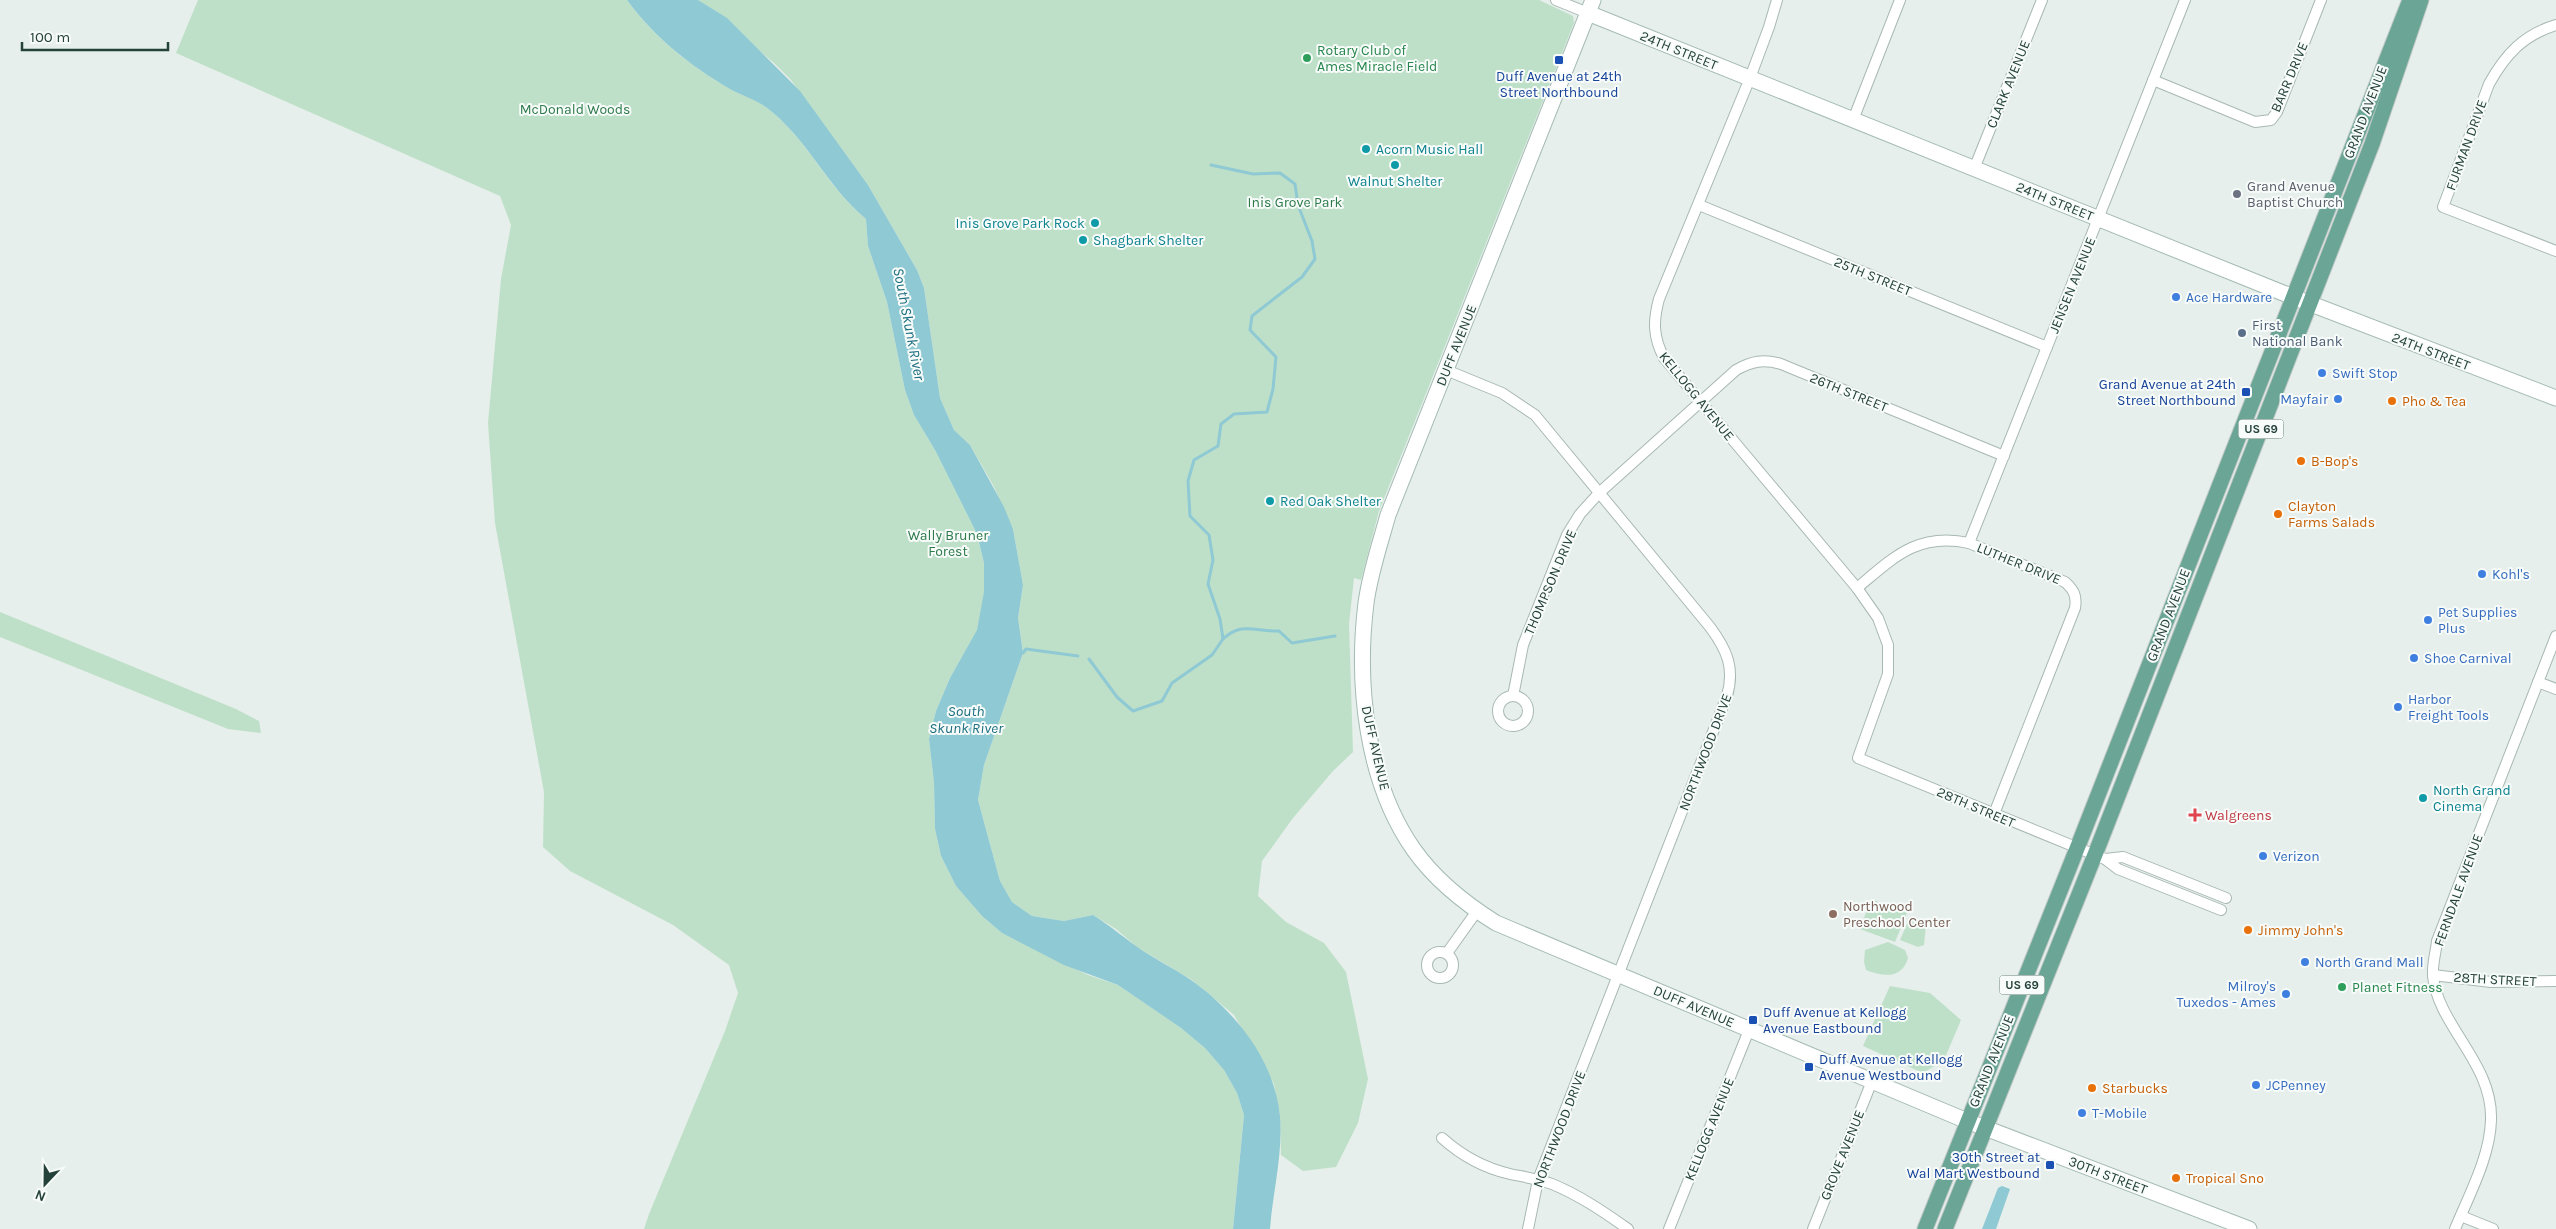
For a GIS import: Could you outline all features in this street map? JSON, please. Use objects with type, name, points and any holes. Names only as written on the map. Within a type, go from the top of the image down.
[{"type":"main road","name":"GRAND AVENUE","points":[[1925,1229],[2077,848],[2410,0]]},
{"type":"main road","name":"GRAND AVENUE","points":[[1945,1229],[1985,1128],[2100,857],[2372,144],[2422,0]]},
{"type":"main road","name":"24TH STREET","points":[[1590,6],[1750,78],[1853,120],[2292,297],[2556,398]]},
{"type":"main road","name":"DUFF AVENUE","points":[[1590,6],[1388,515],[1375,559],[1366,602],[1364,685],[1366,712],[1376,762],[1385,792],[1402,831],[1414,850],[1437,878],[1477,911],[1496,923],[1967,1122]]},
{"type":"main road","name":"30TH STREET","points":[[1967,1122],[2249,1229]]},
{"type":"street","name":"24TH STREET","points":[[1556,0],[1590,6]]},
{"type":"street","name":"KELLOGG AVENUE","points":[[1777,0],[1750,78],[1659,299],[1654,330],[1657,346],[1664,358],[1857,588],[1878,618],[1885,632],[1890,659],[1885,687],[1858,758]]},
{"type":"street","points":[[1853,120],[1900,0]]},
{"type":"street","name":"CLARK AVENUE","points":[[1974,169],[2042,0]]},
{"type":"street","name":"JENSEN AVENUE","points":[[1969,543],[2185,0]]},
{"type":"street","name":"BARR DRIVE","points":[[2153,80],[2255,122],[2271,120],[2277,112],[2321,0]]},
{"type":"street","name":"FURMAN DRIVE","points":[[2556,25],[2528,37],[2510,51],[2498,67],[2489,84],[2443,207],[2556,251]]},
{"type":"street","name":"25TH STREET","points":[[1699,205],[2047,347]]},
{"type":"street","name":"26TH STREET","points":[[1701,402],[1736,370],[1756,361],[1767,361],[2004,456]]},
{"type":"street","name":"NORTHWOOD DRIVE","points":[[1446,370],[1502,393],[1535,415],[1720,642],[1732,670],[1727,696],[1538,1180],[1528,1229]]},
{"type":"street","name":"THOMPSON DRIVE","points":[[1513,696],[1523,645],[1567,535],[1580,514],[1599,493],[1701,402]]},
{"type":"street","name":"LUTHER DRIVE","points":[[1857,588],[1892,558],[1919,543],[1954,539],[1969,543],[2065,582],[2073,589],[2077,598],[2075,608],[1994,814]]},
{"type":"street","name":"FERNDALE AVENUE","points":[[2456,1229],[2484,1156],[2488,1141],[2491,1110],[2486,1084],[2440,998],[2433,975],[2437,941],[2556,636]]},
{"type":"street","points":[[2538,682],[2556,689]]},
{"type":"street","name":"28TH STREET","points":[[1858,758],[2100,857]]},
{"type":"street","points":[[2100,857],[2123,856],[2226,898]]},
{"type":"street","points":[[2100,857],[2118,869],[2221,910]]},
{"type":"street","points":[[1447,954],[1477,911]]},
{"type":"street","name":"28TH STREET","points":[[2433,975],[2491,982],[2556,981]]},
{"type":"street","name":"KELLOGG AVENUE","points":[[1669,1229],[1749,1030]]},
{"type":"street","name":"GROVE AVENUE","points":[[1813,1229],[1872,1081]]},
{"type":"street","points":[[1442,1138],[1459,1153],[1481,1164],[1551,1184],[1600,1209],[1628,1229]]},
{"type":"street","points":[[2460,1216],[2493,1229]]},
{"type":"green space","points":[[198,0],[627,0],[648,26],[672,49],[712,78],[763,105],[781,120],[806,148],[852,207],[866,219],[868,246],[887,302],[905,390],[914,415],[935,450],[977,534],[984,563],[985,592],[977,631],[950,678],[936,711],[929,739],[934,783],[935,829],[941,856],[956,886],[982,916],[1002,933],[1088,975],[1118,985],[1181,1028],[1205,1048],[1224,1070],[1237,1093],[1244,1115],[1233,1229],[644,1229],[725,1031],[738,993],[729,965],[673,925],[570,871],[543,847],[544,792],[495,523],[488,423],[501,279],[511,225],[500,196],[176,53]]},
{"type":"green space","name":"Inis Grove Park","points":[[698,0],[1539,0],[1573,16],[1574,23],[1379,511],[1361,580],[1354,578],[1349,624],[1353,752],[1333,771],[1293,818],[1262,861],[1258,896],[1286,922],[1324,943],[1346,972],[1368,1079],[1358,1123],[1336,1167],[1303,1171],[1281,1155],[1280,1115],[1274,1084],[1234,1015],[1192,980],[1137,947],[1116,929],[1093,915],[1064,921],[1032,916],[1012,902],[1000,881],[978,800],[984,765],[1023,653],[1018,618],[1023,585],[1013,529],[993,485],[970,445],[954,430],[940,398],[924,288],[917,270],[868,185],[791,80],[774,63]]},
{"type":"green space","points":[[0,612],[236,709],[259,721],[261,733],[228,729],[0,637]]},
{"type":"green space","points":[[1871,899],[1907,913],[1895,942],[1860,929]]},
{"type":"green space","points":[[1910,917],[1926,924],[1924,945],[1918,947],[1900,940]]},
{"type":"green space","points":[[1888,942],[1905,950],[1908,958],[1905,965],[1897,973],[1891,975],[1866,970],[1864,962],[1865,950]]},
{"type":"green space","points":[[1890,986],[1930,993],[1961,1020],[1944,1060],[1923,1073],[1863,1046]]},
{"type":"water","name":"South Skunk River","points":[[627,0],[698,0],[727,18],[800,91],[868,185],[917,270],[924,288],[940,398],[954,430],[970,445],[1004,507],[1013,529],[1023,585],[1018,618],[1023,653],[984,765],[978,800],[1000,881],[1012,902],[1032,916],[1064,921],[1093,915],[1143,951],[1191,980],[1207,992],[1237,1022],[1261,1057],[1277,1096],[1281,1130],[1270,1229],[1233,1229],[1244,1115],[1237,1093],[1224,1070],[1205,1048],[1181,1028],[1118,985],[1064,965],[1002,933],[982,916],[956,886],[941,856],[935,829],[934,783],[929,739],[936,711],[950,678],[977,630],[984,592],[984,563],[977,534],[935,450],[914,415],[905,390],[887,302],[868,246],[866,219],[852,206],[781,120],[763,105],[730,89],[674,50],[649,27]]},
{"type":"water","points":[[2002,1186],[2010,1189],[1996,1229],[1982,1229],[1998,1188]]},
{"type":"waterway","points":[[1089,659],[1117,697],[1133,711],[1162,701],[1172,683],[1212,655],[1223,639],[1220,619],[1208,584],[1213,560],[1209,535],[1190,516],[1188,481],[1194,460],[1218,446],[1221,424],[1234,414],[1267,412],[1273,389],[1276,357],[1250,330],[1252,316],[1302,277],[1315,259],[1312,241],[1298,205],[1295,184],[1280,173],[1253,174],[1211,165]]},
{"type":"waterway","points":[[1223,639],[1237,630],[1243,629],[1279,631],[1292,643],[1335,636]]},
{"type":"waterway","points":[[1019,653],[1023,653],[1026,649],[1078,656]]},
{"type":"place","name":"Rotary Club of Ames Miracle Field","points":[[1307,58]]},
{"type":"place","name":"Duff Avenue at 24th Street Northbound","points":[[1559,60]]},
{"type":"place","name":"Acorn Music Hall","points":[[1366,149]]},
{"type":"place","name":"Walnut Shelter","points":[[1395,165]]},
{"type":"place","name":"Grand Avenue Baptist Church","points":[[2237,194]]},
{"type":"place","name":"Inis Grove Park Rock","points":[[1095,223]]},
{"type":"place","name":"Shagbark Shelter","points":[[1083,240]]},
{"type":"place","name":"Ace Hardware","points":[[2176,297]]},
{"type":"place","name":"First National Bank","points":[[2242,333]]},
{"type":"place","name":"Swift Stop","points":[[2322,373]]},
{"type":"place","name":"Grand Avenue at 24th Street Northbound","points":[[2246,392]]},
{"type":"place","name":"Mayfair","points":[[2338,399]]},
{"type":"place","name":"Pho & Tea","points":[[2392,401]]},
{"type":"place","name":"B-Bop's","points":[[2301,461]]},
{"type":"place","name":"Red Oak Shelter","points":[[1270,501]]},
{"type":"place","name":"Clayton Farms Salads","points":[[2278,514]]},
{"type":"place","name":"Kohl's","points":[[2482,574]]},
{"type":"place","name":"Pet Supplies Plus","points":[[2428,620]]},
{"type":"place","name":"Shoe Carnival","points":[[2414,658]]},
{"type":"place","name":"Harbor Freight Tools","points":[[2398,707]]},
{"type":"place","name":"North Grand Cinema","points":[[2423,798]]},
{"type":"place","name":"Walgreens","points":[[2195,815]]},
{"type":"place","name":"Verizon","points":[[2263,856]]},
{"type":"place","name":"Northwood Preschool Center","points":[[1833,914]]},
{"type":"place","name":"Jimmy John's","points":[[2248,930]]},
{"type":"place","name":"North Grand Mall","points":[[2305,962]]},
{"type":"place","name":"Planet Fitness","points":[[2342,987]]},
{"type":"place","name":"Milroy's Tuxedos - Ames","points":[[2286,994]]},
{"type":"place","name":"Duff Avenue at Kellogg Avenue Eastbound","points":[[1753,1020]]},
{"type":"place","name":"Duff Avenue at Kellogg Avenue Westbound","points":[[1809,1067]]},
{"type":"place","name":"JCPenney","points":[[2256,1085]]},
{"type":"place","name":"Starbucks","points":[[2092,1088]]},
{"type":"place","name":"T-Mobile","points":[[2082,1113]]},
{"type":"place","name":"30th Street at Wal Mart Westbound","points":[[2050,1165]]},
{"type":"place","name":"Tropical Sno","points":[[2176,1178]]},
{"type":"park label","name":"McDonald Woods","points":[[575,109]]},
{"type":"park label","name":"Wally Bruner Forest","points":[[948,544]]}]
